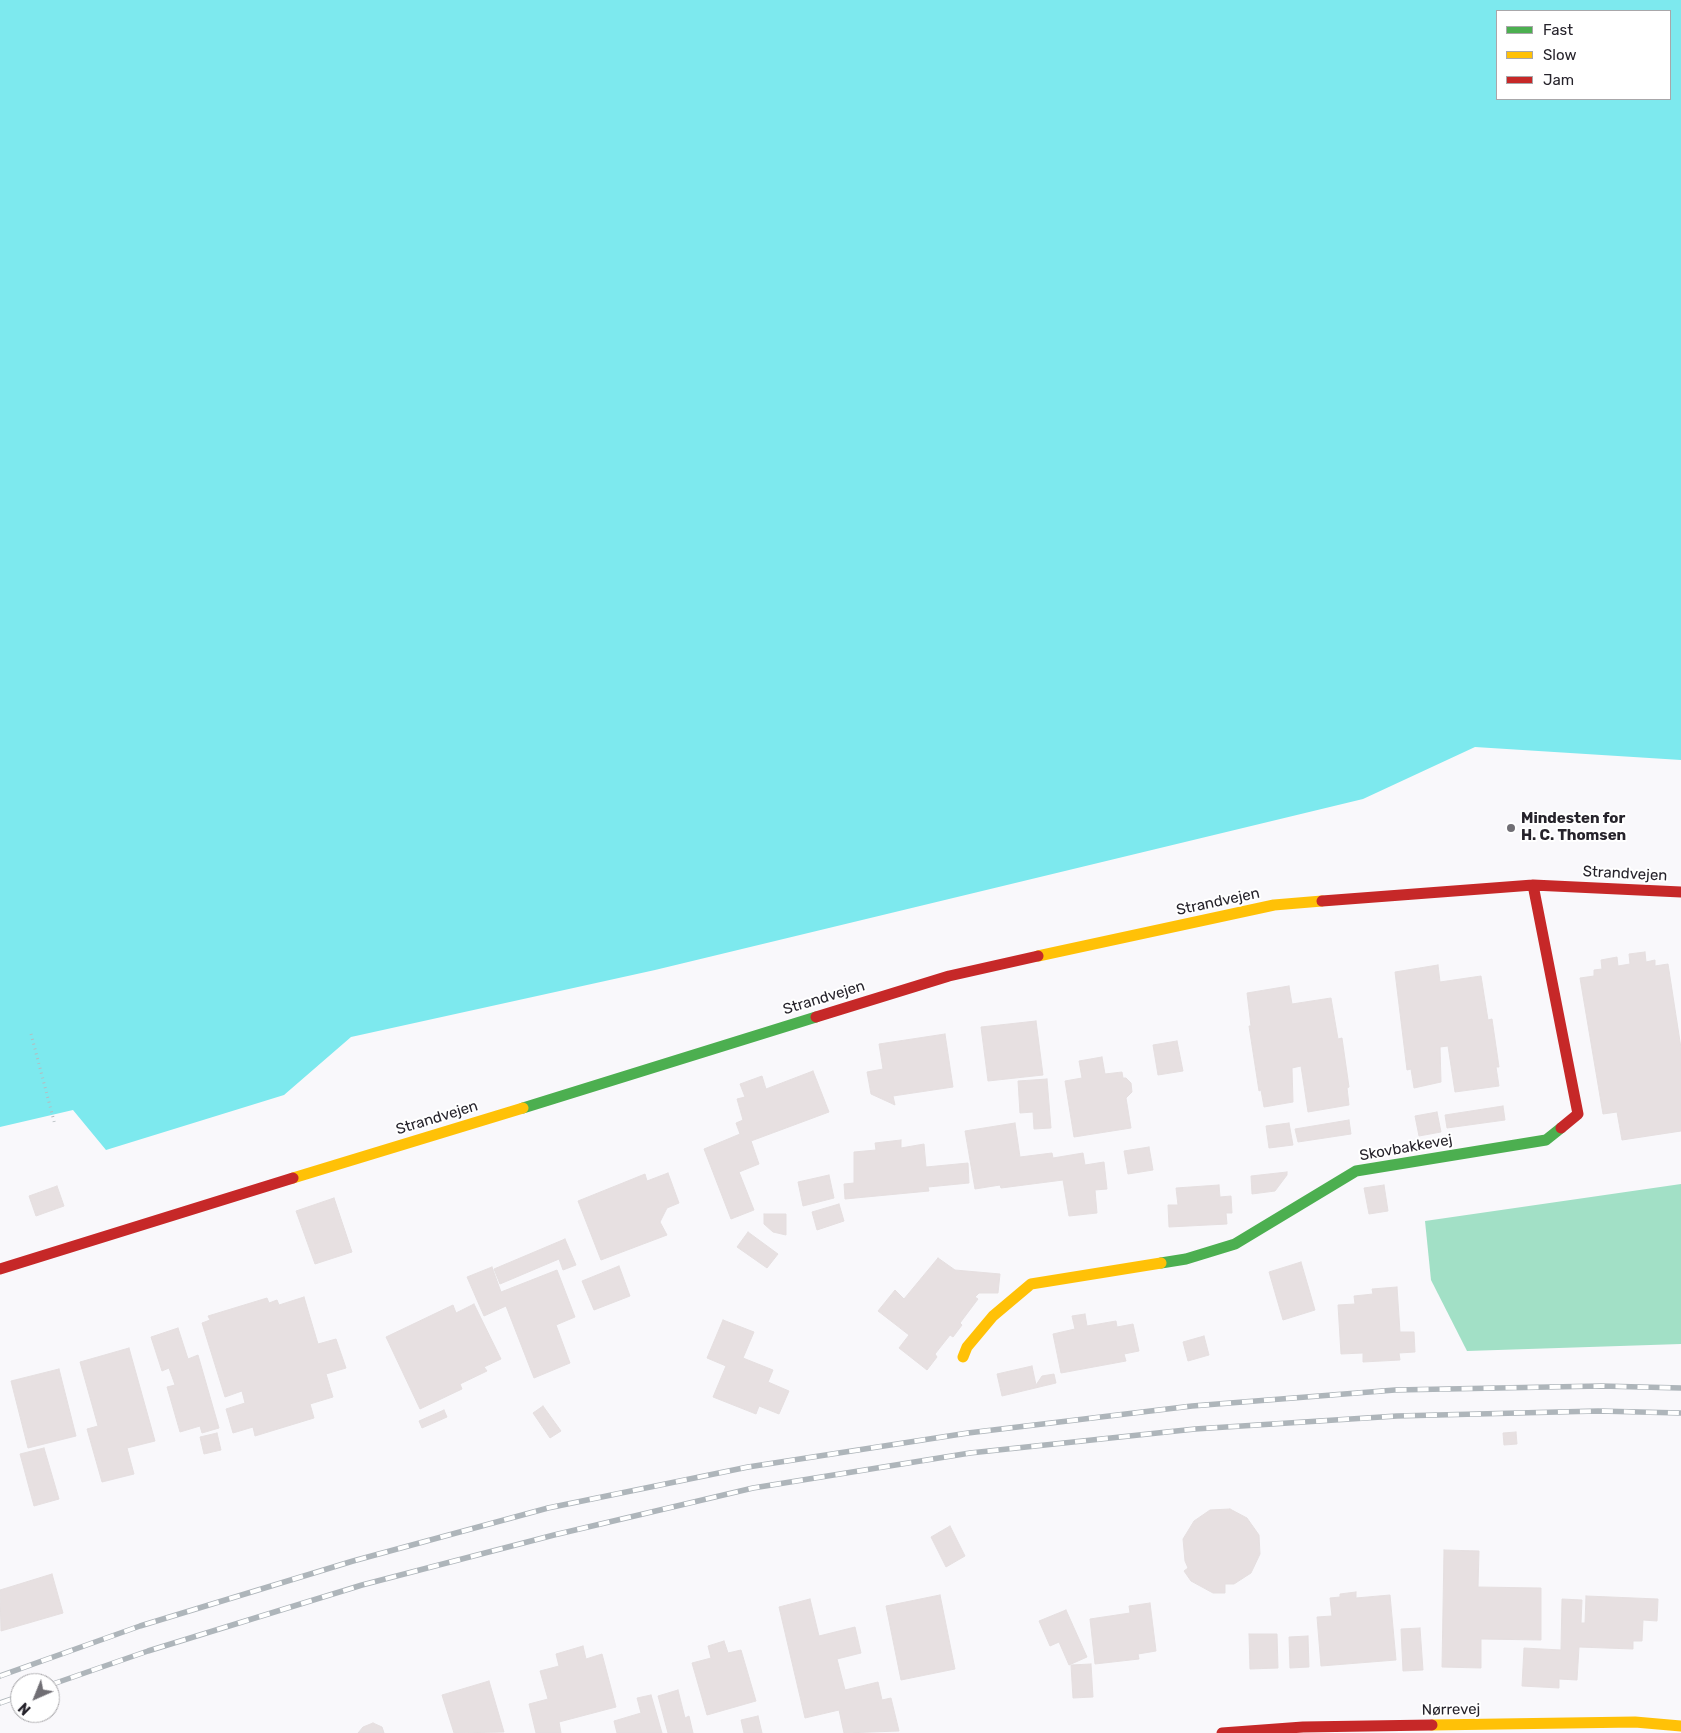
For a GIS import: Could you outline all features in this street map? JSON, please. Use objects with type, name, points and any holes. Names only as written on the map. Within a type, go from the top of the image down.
[{"type":"main road","name":"Strandvejen","points":[[0,1269],[949,976],[1274,905],[1533,885],[1681,892]]},
{"type":"main road","name":"Skovbakkevej","points":[[963,1357],[967,1347],[993,1316],[1031,1284],[1186,1260],[1235,1244],[1356,1171],[1546,1140],[1578,1114],[1533,885]]},
{"type":"main road","name":"Nørrevej","points":[[1222,1733],[1303,1727],[1636,1722],[1681,1726]]},
{"type":"path","points":[[31,1034],[55,1125]]},
{"type":"green space","points":[[1681,1184],[1681,1344],[1467,1351],[1431,1280],[1425,1221]]},
{"type":"water","points":[[0,0],[1681,0],[1681,760],[1475,747],[1363,799],[655,970],[351,1037],[284,1095],[106,1150],[73,1110],[0,1127]]},
{"type":"building","points":[[1645,952],[1646,962],[1655,960],[1655,966],[1668,964],[1681,1048],[1681,1131],[1622,1140],[1617,1112],[1603,1114],[1580,978],[1594,976],[1594,970],[1602,969],[1601,960],[1617,957],[1618,966],[1630,964],[1629,954]]},
{"type":"building","points":[[1438,965],[1440,982],[1481,976],[1488,1020],[1492,1019],[1499,1067],[1496,1067],[1499,1086],[1455,1092],[1448,1046],[1440,1047],[1441,1082],[1414,1088],[1411,1069],[1407,1070],[1395,972]]},
{"type":"building","points":[[1289,986],[1292,1004],[1331,998],[1338,1039],[1342,1038],[1349,1087],[1347,1088],[1349,1105],[1308,1112],[1301,1066],[1292,1068],[1293,1102],[1264,1107],[1261,1090],[1259,1091],[1249,1026],[1251,1026],[1247,993]]},
{"type":"building","points":[[1036,1021],[1043,1075],[988,1081],[981,1027]]},
{"type":"building","points":[[945,1034],[953,1087],[893,1096],[895,1105],[871,1094],[867,1072],[883,1069],[879,1044]]},
{"type":"building","points":[[1177,1041],[1183,1071],[1158,1075],[1153,1045]]},
{"type":"building","points":[[1102,1057],[1105,1074],[1122,1072],[1123,1078],[1126,1078],[1131,1083],[1132,1092],[1126,1098],[1131,1128],[1074,1137],[1065,1081],[1082,1078],[1079,1061]]},
{"type":"building","points":[[813,1071],[829,1112],[751,1141],[759,1164],[739,1172],[754,1210],[731,1219],[704,1149],[740,1134],[736,1123],[743,1120],[737,1099],[745,1097],[740,1084],[762,1076],[766,1089]]},
{"type":"building","points":[[1047,1079],[1051,1128],[1034,1129],[1033,1112],[1020,1113],[1018,1081]]},
{"type":"building","points":[[1503,1106],[1505,1120],[1447,1128],[1445,1115]]},
{"type":"building","points":[[1437,1112],[1441,1132],[1419,1136],[1415,1116]]},
{"type":"building","points":[[1349,1120],[1351,1134],[1298,1142],[1295,1129]]},
{"type":"building","points":[[1015,1123],[1020,1157],[1052,1153],[1053,1158],[1083,1153],[1085,1165],[1104,1162],[1107,1189],[1095,1190],[1097,1213],[1069,1216],[1063,1180],[1001,1188],[1000,1185],[975,1189],[965,1131]]},
{"type":"building","points":[[1289,1123],[1293,1145],[1269,1148],[1266,1126]]},
{"type":"building","points":[[901,1140],[901,1148],[924,1144],[926,1167],[968,1163],[969,1183],[928,1187],[929,1191],[845,1199],[844,1184],[854,1183],[854,1152],[876,1150],[875,1143]]},
{"type":"building","points":[[1149,1147],[1153,1170],[1128,1174],[1124,1151]]},
{"type":"building","points":[[1287,1172],[1287,1175],[1275,1191],[1252,1194],[1251,1176]]},
{"type":"building","points":[[668,1173],[679,1203],[667,1208],[660,1222],[667,1235],[601,1260],[578,1201],[645,1174],[647,1181]]},
{"type":"building","points":[[829,1175],[834,1198],[803,1206],[798,1182]]},
{"type":"building","points":[[1219,1185],[1220,1197],[1231,1196],[1232,1213],[1226,1213],[1227,1224],[1169,1227],[1168,1205],[1178,1205],[1176,1188]]},
{"type":"building","points":[[1384,1185],[1388,1211],[1369,1214],[1364,1188]]},
{"type":"building","points":[[57,1186],[64,1206],[36,1216],[29,1196]]},
{"type":"building","points":[[334,1198],[352,1252],[315,1264],[296,1211]]},
{"type":"building","points":[[839,1204],[844,1221],[817,1230],[812,1212]]},
{"type":"building","points":[[764,1214],[786,1214],[786,1235],[773,1232],[764,1224]]},
{"type":"building","points":[[748,1232],[778,1254],[767,1268],[737,1247]]},
{"type":"building","points":[[565,1239],[576,1265],[563,1270],[559,1259],[500,1284],[494,1269]]},
{"type":"building","points":[[938,1258],[955,1270],[1000,1274],[998,1293],[979,1293],[975,1297],[978,1299],[960,1323],[962,1325],[953,1337],[950,1335],[935,1354],[937,1357],[927,1370],[899,1348],[909,1335],[878,1311],[895,1290],[904,1299]]},
{"type":"building","points":[[1301,1262],[1315,1310],[1283,1320],[1269,1272]]},
{"type":"building","points":[[619,1266],[630,1296],[594,1310],[582,1281]]},
{"type":"building","points":[[492,1267],[501,1292],[557,1270],[575,1317],[556,1325],[570,1363],[534,1378],[506,1306],[484,1316],[467,1277]]},
{"type":"building","points":[[1397,1287],[1400,1332],[1414,1332],[1415,1352],[1399,1353],[1400,1360],[1363,1362],[1363,1353],[1341,1354],[1338,1305],[1355,1304],[1354,1296],[1373,1294],[1372,1289]]},
{"type":"building","points":[[304,1297],[318,1344],[336,1339],[346,1368],[326,1374],[333,1397],[310,1404],[314,1418],[255,1436],[253,1427],[233,1433],[226,1409],[245,1403],[242,1391],[225,1397],[202,1323],[210,1320],[208,1316],[267,1298],[269,1303],[277,1300],[279,1305]]},
{"type":"building","points":[[474,1304],[501,1359],[484,1367],[487,1371],[460,1384],[462,1389],[420,1409],[386,1337],[453,1305],[456,1313]]},
{"type":"building","points":[[1085,1314],[1087,1326],[1116,1321],[1117,1327],[1133,1324],[1139,1351],[1124,1354],[1126,1361],[1061,1373],[1053,1334],[1075,1329],[1072,1316]]},
{"type":"building","points":[[723,1320],[754,1332],[743,1358],[773,1370],[768,1382],[789,1391],[779,1414],[759,1406],[756,1414],[713,1397],[726,1366],[707,1358]]},
{"type":"building","points":[[178,1328],[188,1359],[198,1355],[219,1428],[202,1433],[200,1426],[180,1432],[167,1387],[175,1385],[169,1368],[162,1371],[151,1337]]},
{"type":"building","points":[[1204,1336],[1209,1355],[1188,1361],[1183,1342]]},
{"type":"building","points":[[129,1348],[155,1441],[127,1448],[134,1474],[102,1482],[87,1429],[98,1426],[80,1362]]},
{"type":"building","points":[[1032,1366],[1036,1385],[1042,1376],[1054,1374],[1056,1383],[1002,1396],[997,1374]]},
{"type":"building","points":[[59,1369],[76,1436],[28,1448],[11,1381]]},
{"type":"building","points":[[543,1406],[561,1431],[550,1438],[533,1413]]},
{"type":"building","points":[[444,1410],[447,1417],[422,1428],[419,1421]]},
{"type":"building","points":[[1516,1432],[1517,1444],[1504,1445],[1503,1433]]},
{"type":"building","points":[[217,1433],[221,1450],[204,1454],[200,1437]]},
{"type":"building","points":[[44,1448],[59,1499],[34,1506],[20,1454]]},
{"type":"building","points":[[1230,1509],[1247,1518],[1259,1535],[1260,1554],[1251,1573],[1234,1584],[1225,1584],[1225,1593],[1213,1593],[1191,1581],[1184,1571],[1188,1568],[1185,1561],[1183,1539],[1194,1521],[1210,1510]]},
{"type":"building","points":[[950,1526],[965,1556],[946,1567],[931,1537]]},
{"type":"building","points":[[1444,1550],[1479,1551],[1478,1587],[1541,1588],[1541,1640],[1481,1639],[1481,1668],[1442,1667]]},
{"type":"building","points":[[52,1574],[63,1613],[1,1631],[0,1590]]},
{"type":"building","points":[[1356,1592],[1356,1598],[1390,1595],[1396,1660],[1321,1666],[1317,1617],[1332,1616],[1330,1598],[1340,1597],[1340,1594]]},
{"type":"building","points":[[940,1595],[955,1669],[901,1680],[886,1606]]},
{"type":"building","points":[[1586,1596],[1658,1599],[1657,1621],[1643,1620],[1642,1641],[1633,1641],[1633,1649],[1579,1647],[1577,1680],[1559,1679],[1559,1688],[1522,1686],[1524,1648],[1561,1650],[1562,1599],[1582,1600],[1581,1623],[1585,1623]]},
{"type":"building","points":[[810,1599],[819,1636],[855,1627],[861,1653],[837,1659],[845,1690],[878,1682],[882,1700],[891,1698],[899,1731],[844,1733],[839,1710],[805,1718],[779,1607]]},
{"type":"building","points":[[1150,1603],[1156,1651],[1138,1654],[1139,1659],[1095,1664],[1090,1619],[1130,1613],[1129,1606]]},
{"type":"building","points":[[1066,1610],[1087,1657],[1069,1665],[1059,1642],[1050,1646],[1039,1621]]},
{"type":"building","points":[[1420,1628],[1423,1670],[1403,1671],[1401,1629]]},
{"type":"building","points":[[1249,1634],[1277,1634],[1278,1668],[1250,1669]]},
{"type":"building","points":[[1308,1636],[1309,1667],[1290,1668],[1289,1637]]},
{"type":"building","points":[[724,1641],[728,1653],[741,1650],[756,1701],[707,1715],[692,1663],[711,1658],[708,1646]]},
{"type":"building","points":[[583,1646],[586,1659],[602,1654],[616,1707],[559,1722],[561,1733],[536,1733],[529,1704],[548,1699],[540,1671],[559,1666],[556,1654]]},
{"type":"building","points":[[1091,1664],[1093,1697],[1073,1698],[1071,1665]]},
{"type":"building","points":[[489,1681],[504,1732],[454,1733],[442,1695]]},
{"type":"building","points":[[678,1690],[685,1718],[689,1716],[693,1733],[668,1733],[658,1696]]},
{"type":"building","points":[[651,1695],[662,1733],[617,1733],[614,1721],[641,1713],[637,1698]]},
{"type":"building","points":[[758,1716],[762,1733],[744,1733],[741,1720]]},
{"type":"building","points":[[373,1723],[382,1727],[384,1733],[358,1733],[363,1727]]},
{"type":"railway","points":[[0,1676],[140,1626],[353,1561],[548,1508],[748,1467],[968,1433],[1192,1406],[1395,1390],[1601,1386],[1681,1388]]},
{"type":"railway","points":[[60,1682],[148,1651],[362,1585],[554,1535],[753,1488],[970,1453],[1195,1429],[1397,1416],[1598,1411],[1681,1413]]},
{"type":"railway","points":[[0,1703],[10,1700]]},
{"type":"traffic: fast","points":[[523,1108],[816,1017]]},
{"type":"traffic: fast","points":[[1161,1263],[1186,1259],[1235,1244],[1356,1171],[1546,1140],[1561,1128]]},
{"type":"traffic: slow","points":[[1038,956],[1274,905],[1322,901]]},
{"type":"traffic: slow","points":[[293,1178],[523,1108]]},
{"type":"traffic: slow","points":[[963,1357],[967,1347],[993,1316],[1031,1284],[1161,1263]]},
{"type":"traffic: slow","points":[[1432,1725],[1635,1722],[1681,1726]]},
{"type":"traffic: jam","points":[[1322,901],[1533,885],[1681,892]]},
{"type":"traffic: jam","points":[[1533,885],[1578,1114],[1561,1128]]},
{"type":"traffic: jam","points":[[816,1017],[949,976],[1038,956]]},
{"type":"traffic: jam","points":[[0,1269],[293,1178]]},
{"type":"traffic: jam","points":[[1222,1733],[1303,1727],[1432,1725]]},
{"type":"place","name":"Mindesten for H. C. Thomsen","points":[[1511,828]]}]
